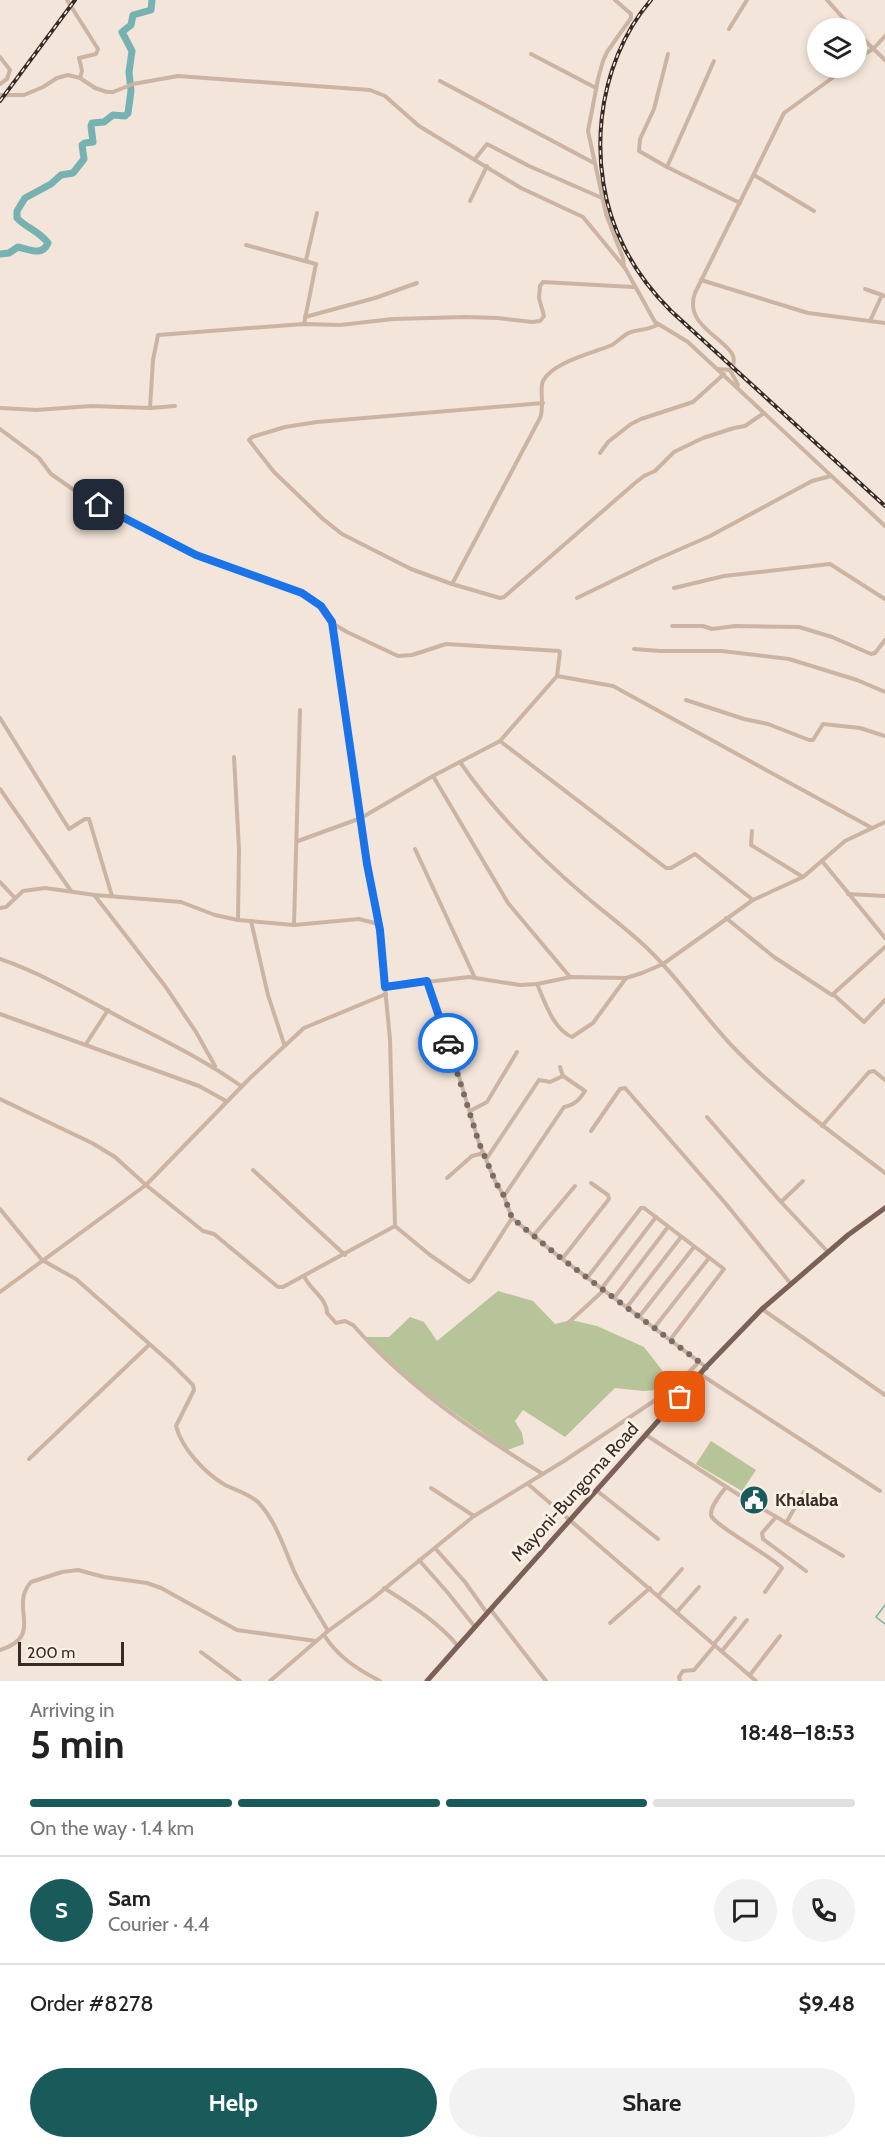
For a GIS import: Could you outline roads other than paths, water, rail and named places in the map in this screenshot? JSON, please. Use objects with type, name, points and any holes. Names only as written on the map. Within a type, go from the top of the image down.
[{"type":"main road","name":"Mayoni-Bungoma Road","points":[[427,1681],[699,1374],[762,1309],[848,1235],[885,1208]]},
{"type":"street","points":[[67,0],[98,49],[96,54],[79,58],[82,71],[80,78]]},
{"type":"street","points":[[615,0],[632,15],[607,52],[596,88],[588,131],[602,198],[625,268],[634,287],[658,325],[688,342],[885,526]]},
{"type":"street","points":[[729,29],[747,0]]},
{"type":"street","points":[[827,0],[843,18]]},
{"type":"street","points":[[867,53],[885,36]]},
{"type":"street","points":[[867,42],[885,60]]},
{"type":"street","points":[[531,54],[596,88]]},
{"type":"street","points":[[668,54],[654,109],[644,126],[638,147],[640,153],[740,203]]},
{"type":"street","points":[[0,57],[10,70],[7,79],[0,84]]},
{"type":"street","points":[[667,167],[714,61]]},
{"type":"street","points":[[0,95],[24,95],[69,75],[80,78],[102,91],[113,92],[164,77],[198,76],[370,90],[385,96],[419,126],[521,188],[583,217],[625,268]]},
{"type":"street","points":[[730,370],[735,361],[731,351],[696,317],[692,301],[784,113],[832,78]]},
{"type":"street","points":[[441,81],[595,163]]},
{"type":"street","points":[[475,159],[487,144],[529,166],[602,198]]},
{"type":"street","points":[[470,201],[487,166]]},
{"type":"street","points":[[754,175],[814,211]]},
{"type":"street","points":[[306,260],[317,213]]},
{"type":"street","points":[[246,245],[315,263],[317,266],[304,324]]},
{"type":"street","points":[[701,280],[808,313],[885,323]]},
{"type":"street","points":[[150,408],[153,360],[158,335],[304,324],[340,325],[393,319],[465,317],[532,322],[540,321],[544,316],[539,298],[540,286],[543,282],[634,287]]},
{"type":"street","points":[[304,317],[375,298],[417,283]]},
{"type":"street","points":[[865,290],[884,296],[870,321]]},
{"type":"street","points":[[452,584],[540,418],[543,404],[542,383],[555,370],[569,361],[610,345],[627,334],[647,331],[658,325]]},
{"type":"street","points":[[718,369],[730,370]]},
{"type":"street","points":[[730,370],[740,389]]},
{"type":"street","points":[[600,453],[608,442],[631,424],[693,402],[724,374]]},
{"type":"street","points":[[543,404],[316,422],[285,427],[249,439],[274,472],[342,534],[411,569],[452,584],[503,598],[635,483],[655,471],[674,452],[703,438],[745,426],[764,412]]},
{"type":"street","points":[[1,408],[36,410],[91,406],[150,408],[175,406]]},
{"type":"street","points":[[0,429],[39,458],[51,474],[84,497],[196,555],[302,593],[321,606],[332,622],[347,632],[398,656],[412,655],[446,644],[560,652],[557,676],[500,741],[433,776],[361,818],[297,842]]},
{"type":"street","points":[[577,598],[710,536],[813,481],[831,476]]},
{"type":"street","points":[[674,588],[724,576],[830,564],[885,599]]},
{"type":"street","points":[[332,622],[367,864],[379,925],[391,1070],[395,1226],[430,1255],[469,1282],[474,1279],[512,1218]]},
{"type":"street","points":[[672,626],[703,626],[712,629],[735,626],[799,627],[810,629],[871,654],[885,640]]},
{"type":"street","points":[[634,649],[722,651],[789,659],[857,680],[885,692]]},
{"type":"street","points":[[557,676],[613,686],[873,828]]},
{"type":"street","points":[[686,700],[744,719],[768,724],[809,740],[813,740],[823,724],[860,728],[885,736]]},
{"type":"street","points":[[294,925],[300,710]]},
{"type":"street","points":[[0,718],[69,828],[88,818],[91,821],[112,896]]},
{"type":"street","points":[[500,741],[666,868],[671,868],[695,854],[753,900]]},
{"type":"street","points":[[234,757],[239,849],[238,920]]},
{"type":"street","points":[[460,762],[484,796],[519,836],[576,888],[649,949],[736,1051],[822,1126],[885,1173]]},
{"type":"street","points":[[433,776],[508,903],[571,977]]},
{"type":"street","points":[[0,789],[71,891]]},
{"type":"street","points":[[385,987],[475,978],[511,985],[537,984],[571,977],[626,978],[663,964],[753,900],[803,877],[845,841],[885,822]]},
{"type":"street","points":[[752,831],[752,844],[803,877]]},
{"type":"street","points":[[415,849],[475,978]]},
{"type":"street","points":[[822,861],[885,938]]},
{"type":"street","points":[[0,882],[15,898]]},
{"type":"street","points":[[0,908],[6,907],[23,891],[31,889],[181,902],[215,915],[238,920],[294,925],[359,919],[379,925]]},
{"type":"street","points":[[848,894],[885,896]]},
{"type":"street","points":[[94,895],[165,986],[217,1068]]},
{"type":"street","points":[[726,918],[774,957],[834,995],[864,1022],[885,1000]]},
{"type":"street","points":[[251,920],[268,995],[284,1044]]},
{"type":"street","points":[[834,995],[885,947]]},
{"type":"street","points":[[0,959],[108,1010],[217,1068],[242,1086]]},
{"type":"street","points":[[537,984],[559,1027],[572,1037],[593,1023],[626,978]]},
{"type":"street","points":[[427,981],[484,1153],[512,1218],[562,1259],[706,1367]]},
{"type":"street","points":[[0,1292],[146,1185],[226,1101],[284,1044],[304,1028],[386,994]]},
{"type":"street","points":[[86,1044],[108,1010]]},
{"type":"street","points":[[0,1014],[199,1086],[226,1101]]},
{"type":"street","points":[[470,1111],[487,1102],[517,1052]]},
{"type":"street","points":[[504,1196],[564,1107],[572,1106],[585,1091],[564,1076],[561,1067]]},
{"type":"street","points":[[822,1126],[869,1072],[874,1071],[885,1080]]},
{"type":"street","points":[[487,1158],[539,1080],[550,1082],[564,1076]]},
{"type":"street","points":[[591,1131],[620,1089],[625,1088],[726,1204],[791,1285]]},
{"type":"street","points":[[0,1099],[100,1147],[130,1168],[146,1185],[203,1231],[214,1234],[278,1287],[283,1287],[345,1255],[395,1226]]},
{"type":"street","points":[[707,1117],[781,1203],[828,1252]]},
{"type":"street","points":[[447,1178],[472,1156],[484,1153]]},
{"type":"street","points":[[253,1170],[345,1255]]},
{"type":"street","points":[[781,1203],[803,1181]]},
{"type":"street","points":[[562,1259],[609,1199],[608,1195],[591,1183]]},
{"type":"street","points":[[534,1235],[575,1186]]},
{"type":"street","points":[[587,1278],[641,1208],[656,1217],[724,1270],[670,1340]]},
{"type":"street","points":[[0,1209],[42,1260],[76,1279],[187,1377],[194,1388],[176,1426],[182,1441],[202,1466],[219,1481],[250,1497],[260,1505],[283,1541],[295,1572],[333,1648],[344,1660],[380,1681]]},
{"type":"street","points":[[567,1324],[603,1289],[656,1217]]},
{"type":"street","points":[[614,1298],[668,1227]]},
{"type":"street","points":[[627,1307],[681,1237]]},
{"type":"street","points":[[639,1317],[694,1247]]},
{"type":"street","points":[[654,1328],[709,1258]]},
{"type":"street","points":[[304,1276],[309,1287],[322,1299],[333,1321],[336,1323],[345,1321],[353,1325],[390,1364],[430,1399],[543,1474]]},
{"type":"street","points":[[762,1309],[885,1395]]},
{"type":"street","points":[[29,1460],[149,1345]]},
{"type":"street","points":[[270,1681],[326,1633],[474,1516],[528,1484],[672,1389],[699,1362]]},
{"type":"street","points":[[699,1374],[880,1491]]},
{"type":"street","points":[[646,1435],[726,1487],[843,1556]]},
{"type":"street","points":[[528,1484],[756,1681]]},
{"type":"street","points":[[726,1487],[712,1509],[712,1519],[720,1527],[751,1544],[782,1568],[765,1592]]},
{"type":"street","points":[[431,1488],[474,1516]]},
{"type":"street","points":[[596,1490],[658,1539]]},
{"type":"street","points":[[786,1523],[804,1492],[816,1497]]},
{"type":"street","points":[[776,1517],[762,1533],[764,1539],[806,1571]]},
{"type":"street","points":[[435,1548],[546,1681]]},
{"type":"street","points":[[419,1560],[475,1627]]},
{"type":"street","points":[[658,1596],[682,1569]]},
{"type":"street","points":[[0,1650],[14,1645],[23,1635],[25,1623],[23,1598],[32,1582],[62,1572],[78,1570],[104,1577],[154,1585],[237,1630],[317,1641]]},
{"type":"street","points":[[677,1612],[699,1587]]},
{"type":"street","points":[[384,1588],[419,1611],[450,1636],[458,1646]]},
{"type":"street","points":[[610,1623],[650,1588]]},
{"type":"street","points":[[680,1681],[678,1677],[683,1671],[694,1670],[735,1618]]},
{"type":"street","points":[[722,1651],[747,1620]]},
{"type":"street","points":[[750,1675],[780,1636]]},
{"type":"street","points":[[201,1652],[240,1681]]},
{"type":"waterway","points":[[0,254],[9,253],[18,247],[35,251],[45,247],[48,243],[17,218],[17,211],[25,198],[51,184],[61,175],[73,173],[84,159],[82,145],[93,142],[92,123],[104,122],[113,115],[125,116],[128,113],[132,51],[122,32],[131,25],[133,15],[151,10],[152,0]]},
{"type":"waterway","points":[[885,1605],[876,1617],[885,1624]]},
{"type":"railway","points":[[0,101],[75,0]]},
{"type":"railway","points":[[651,0],[632,26],[618,55],[608,86],[602,118],[600,151],[603,184],[611,215],[623,245],[644,280],[671,311],[885,506]]},
{"type":"place","name":"Khalaba","points":[[754,1500]]}]
